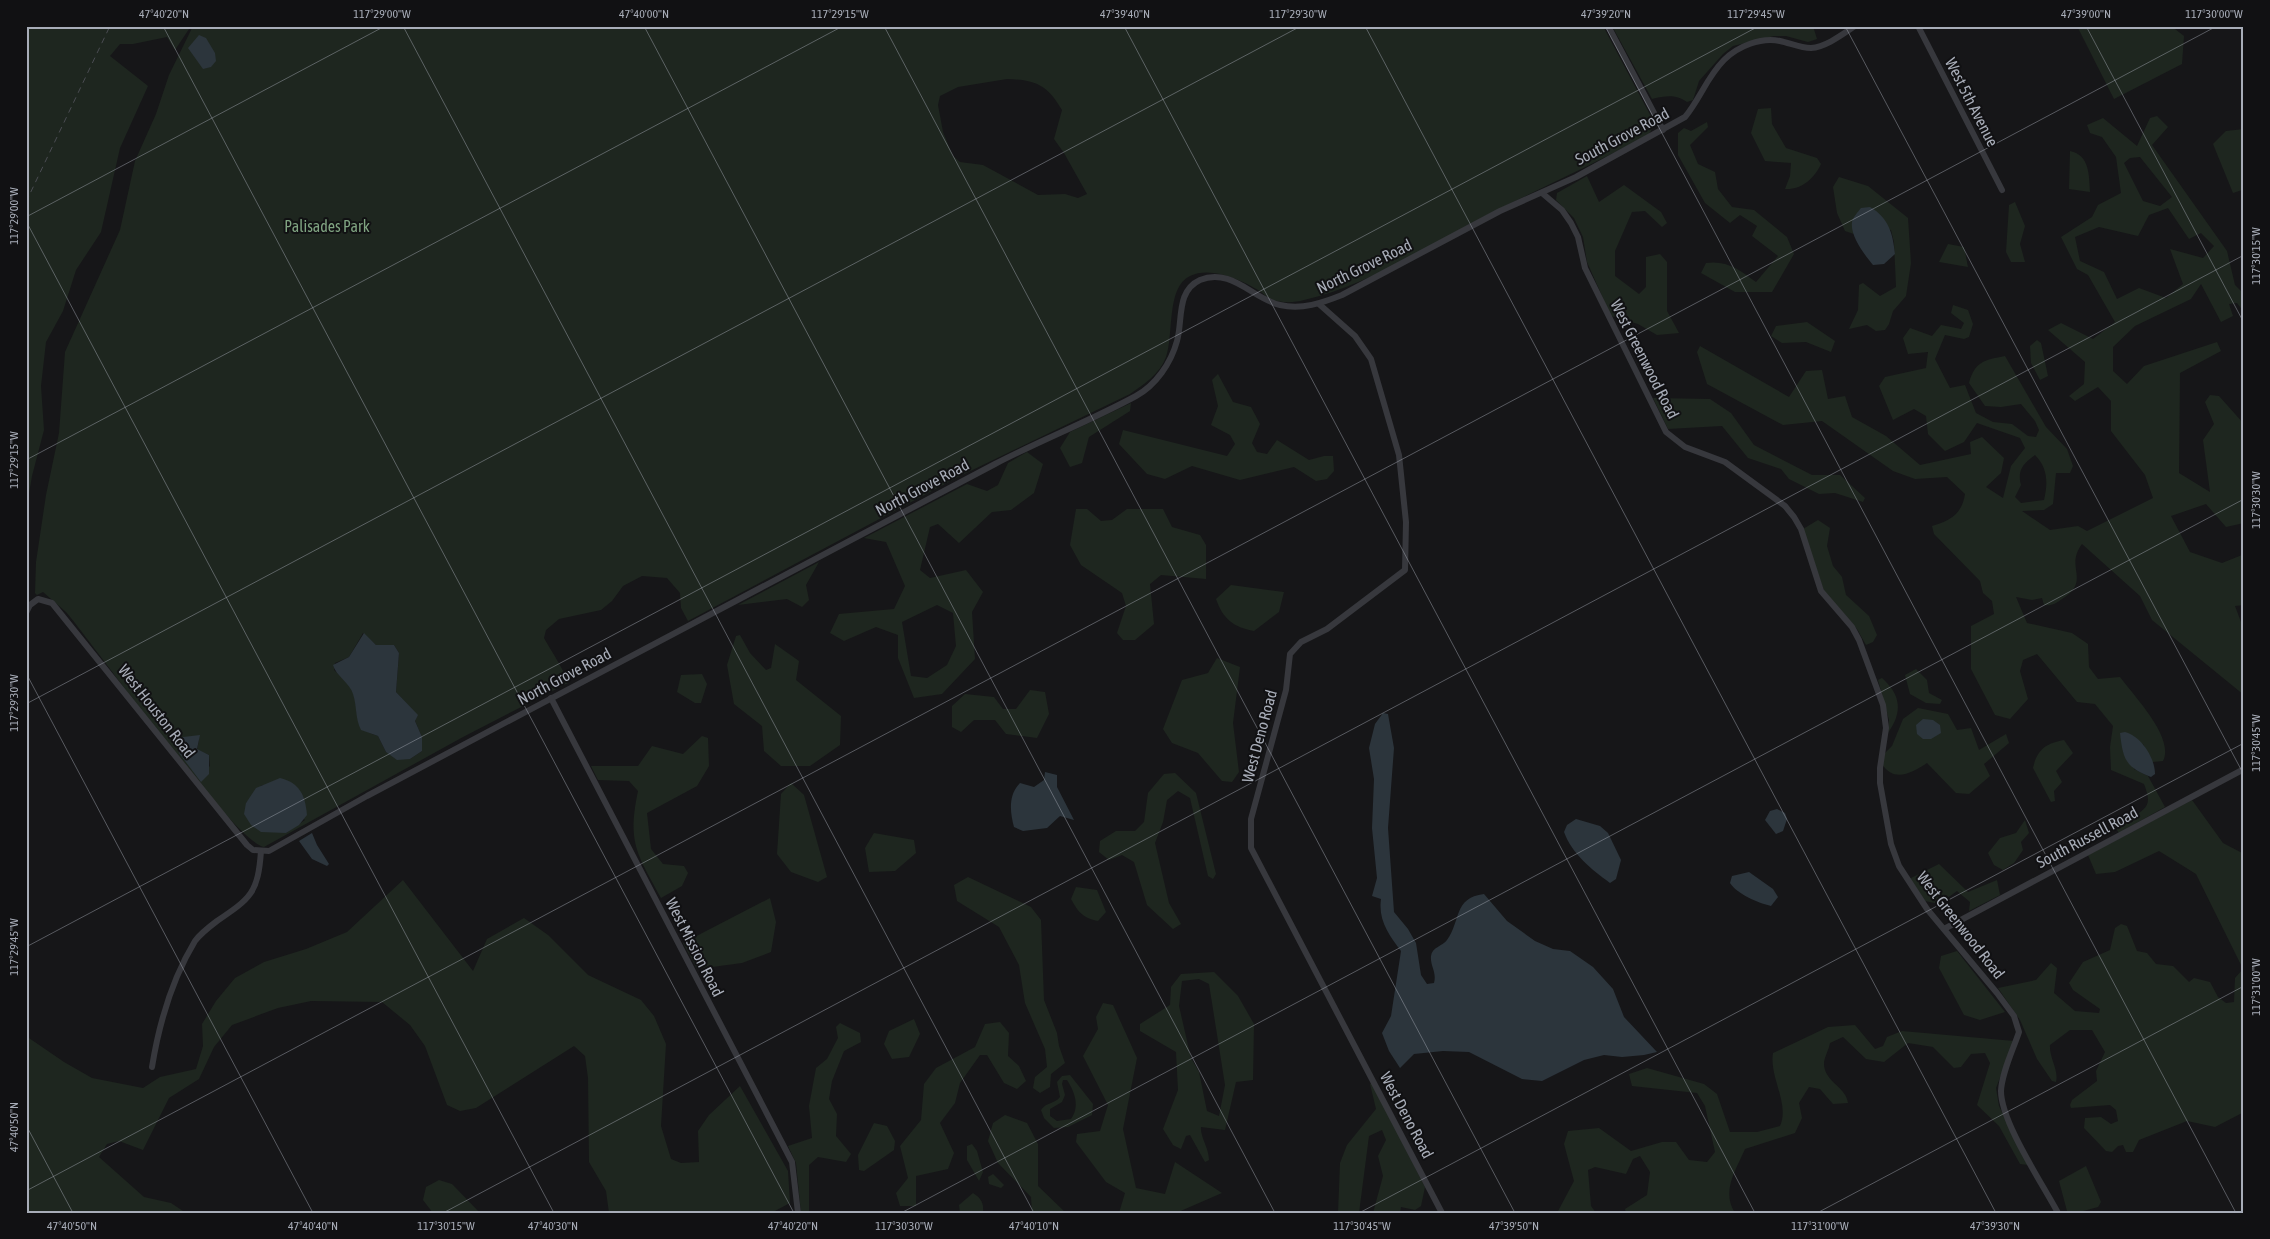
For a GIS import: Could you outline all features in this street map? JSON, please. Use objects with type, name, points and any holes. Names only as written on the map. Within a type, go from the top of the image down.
[{"type":"street","points":[[1608,26],[1662,130]]},
{"type":"street","name":"South Grove Road","points":[[1542,193],[1686,117],[1696,104],[1713,72],[1725,58],[1741,48],[1761,41],[1779,41],[1812,48],[1826,43],[1856,26]]},
{"type":"street","name":"West 5th Avenue","points":[[1918,26],[2002,190]]},
{"type":"street","name":"North Grove Road","points":[[261,851],[268,851],[551,698],[998,462],[1148,388],[1169,360],[1177,342],[1181,306],[1185,293],[1192,284],[1204,278],[1227,279],[1239,283],[1278,305],[1303,307],[1319,304],[1391,271],[1500,211],[1542,193]]},
{"type":"street","name":"West Greenwood Road","points":[[1542,193],[1562,210],[1571,223],[1578,237],[1585,268],[1666,432],[1685,447],[1725,462],[1785,506],[1801,529],[1821,591],[1852,627],[1859,640],[1883,705],[1886,728],[1880,768],[1880,784],[1891,844],[1911,888],[1997,993],[2018,1024],[2019,1032],[2001,1089],[2002,1104],[2058,1213]]},
{"type":"street","name":"West Deno Road","points":[[1319,304],[1355,336],[1372,359],[1399,455],[1406,522],[1405,570],[1327,629],[1301,642],[1290,654],[1286,690],[1251,819],[1251,848],[1442,1213]]},
{"type":"street","name":"West Houston Road","points":[[26,614],[30,605],[38,599],[49,600],[58,609],[247,845],[253,850],[261,851]]},
{"type":"street","name":"West Mission Road","points":[[551,698],[792,1162],[798,1213]]},
{"type":"street","name":"South Russell Road","points":[[1944,929],[2244,769]]},
{"type":"street","points":[[152,1067],[163,1014],[190,950],[206,929],[250,898],[255,887],[261,851]]},
{"type":"green space","points":[[26,26],[191,26],[175,50],[167,37],[133,44],[120,44],[110,56],[148,86],[120,148],[101,232],[76,270],[63,311],[46,342],[41,386],[44,430],[32,476],[26,511]]},
{"type":"green space","name":"Palisades Park","points":[[193,26],[1603,26],[1655,124],[1649,134],[1624,147],[1485,216],[1397,264],[1351,285],[1328,293],[1300,301],[1283,302],[1270,299],[1251,286],[1225,275],[1207,272],[1190,276],[1182,282],[1177,290],[1172,312],[1168,348],[1160,369],[1130,394],[960,476],[688,621],[681,608],[680,593],[667,578],[642,576],[623,586],[612,601],[601,610],[559,619],[546,630],[544,638],[568,683],[463,737],[264,847],[248,837],[224,813],[66,612],[43,592],[37,595],[35,593],[36,562],[46,495],[59,433],[65,352],[120,230],[135,161],[156,114],[169,75]],"holes":[[[1007,79],[1033,82],[1045,89],[1051,94],[1062,110],[1054,139],[1087,194],[1078,198],[1065,194],[1038,195],[983,165],[960,162],[953,156],[943,132],[938,105],[940,96],[958,87]],[[363,633],[376,645],[394,645],[399,653],[396,692],[417,715],[415,721],[422,737],[422,751],[410,759],[386,752],[378,736],[364,729],[358,720],[353,692],[334,670],[335,663],[349,657]],[[183,737],[199,740],[197,750],[209,755],[210,767]],[[262,785],[268,785],[305,820],[286,833],[246,803]]]},
{"type":"green space","points":[[1612,26],[1813,26],[1817,39],[1808,42],[1786,36],[1774,36],[1733,46],[1723,54],[1699,81],[1693,100],[1687,102],[1670,96],[1652,99]]},
{"type":"green space","points":[[2077,26],[2171,26],[2184,36],[2182,64],[2114,99]]},
{"type":"green space","points":[[1771,108],[1772,124],[1786,148],[1817,158],[1821,164],[1811,179],[1796,188],[1785,189],[1790,176],[1791,163],[1765,161],[1751,133],[1758,109]]},
{"type":"green space","points":[[2157,116],[2168,127],[2152,145],[2227,251],[2235,285],[2244,294],[2244,312],[2237,303],[2229,304],[2233,316],[2221,322],[2201,284],[2191,299],[2135,326],[2113,347],[2113,371],[2127,384],[2144,366],[2217,342],[2221,351],[2180,373],[2179,473],[2210,492],[2203,440],[2214,424],[2205,402],[2210,395],[2219,396],[2244,424],[2244,523],[2226,527],[2206,504],[2171,516],[2190,552],[2222,563],[2242,555],[2244,557],[2244,605],[2235,606],[2244,630],[2244,695],[2152,620],[2140,596],[2082,544],[2077,552],[2077,580],[2071,592],[2049,605],[2044,605],[2042,598],[2032,600],[2016,597],[2027,623],[2072,633],[2088,644],[2089,667],[2098,679],[2120,677],[2158,729],[2165,752],[2163,761],[2152,762],[2143,744],[2134,769],[2148,776],[2165,807],[2119,833],[2115,827],[2121,817],[2131,819],[2137,815],[2147,805],[2148,797],[2144,784],[2111,770],[2110,747],[2113,726],[2095,704],[2077,702],[2037,654],[2023,660],[2020,671],[2028,699],[2010,719],[1995,715],[1971,669],[1971,626],[1994,614],[1992,601],[1983,593],[1980,581],[1934,534],[1932,526],[1954,516],[1961,507],[1965,494],[1947,477],[1915,479],[1893,471],[1822,421],[1783,425],[1707,384],[1697,352],[1700,346],[1789,397],[1806,371],[1822,370],[1828,399],[1845,396],[1852,417],[1886,436],[1920,465],[1971,454],[1970,442],[1982,437],[2004,458],[2001,473],[1986,487],[2003,498],[2011,466],[2025,448],[2020,438],[1977,423],[1964,442],[1945,451],[1928,434],[1926,416],[1914,409],[1893,420],[1879,386],[1885,377],[1926,368],[1928,352],[1908,354],[1903,338],[1910,328],[1932,336],[1941,325],[1961,329],[1964,323],[1951,313],[1953,305],[1968,310],[1973,324],[1969,337],[1964,339],[1945,335],[1935,359],[1950,388],[1965,385],[1976,413],[1993,422],[2012,424],[2028,436],[2036,437],[2039,430],[2035,421],[2021,404],[2001,407],[1985,406],[1969,383],[1974,370],[1986,360],[2005,356],[2046,427],[2067,449],[2073,466],[2070,473],[2056,473],[2053,504],[2044,510],[2022,511],[2050,530],[2078,526],[2087,531],[2153,498],[2145,475],[2111,431],[2111,401],[2098,387],[2075,401],[2069,396],[2084,384],[2085,362],[2048,330],[2061,323],[2093,339],[2115,322],[2088,275],[2077,269],[2061,237],[2092,217],[2098,205],[2121,193],[2116,157],[2102,137],[2090,133],[2087,125],[2103,118],[2137,146],[2150,118]],"holes":[[[2140,157],[2172,197],[2160,206],[2143,201],[2124,163],[2130,158]],[[2168,208],[2189,239],[2201,233],[2214,246],[2203,258],[2170,249],[2183,284],[2166,298],[2139,288],[2117,299],[2104,272],[2080,261],[2075,237],[2099,227],[2138,236],[2149,215]],[[2035,455],[2045,470],[2046,488],[2044,500],[2021,503],[2015,497],[2021,485],[2020,475],[2024,464]]]},
{"type":"green space","points":[[1707,122],[1708,127],[1690,145],[1698,164],[1715,172],[1718,189],[1732,207],[1754,210],[1787,237],[1794,254],[1772,292],[1735,292],[1701,273],[1706,263],[1714,262],[1739,270],[1756,282],[1778,256],[1752,236],[1757,226],[1740,215],[1730,223],[1705,203],[1678,155],[1678,133],[1684,128],[1691,131]]},
{"type":"green space","points":[[2244,129],[2244,184],[2242,190],[2233,193],[2213,144],[2226,131]]},
{"type":"green space","points":[[2070,151],[2077,153],[2085,162],[2089,173],[2090,192],[2069,189]]},
{"type":"green space","points":[[1587,176],[1599,202],[1624,185],[1661,212],[1667,223],[1662,227],[1645,211],[1632,212],[1615,251],[1615,276],[1639,294],[1646,287],[1646,257],[1660,254],[1667,262],[1667,311],[1679,333],[1657,335],[1638,324],[1611,316],[1587,262],[1583,237],[1574,218],[1556,200],[1557,193]]},
{"type":"green space","points":[[1839,177],[1868,186],[1908,218],[1911,263],[1906,296],[1893,311],[1885,330],[1876,331],[1867,325],[1849,329],[1858,310],[1859,285],[1863,283],[1880,296],[1896,287],[1894,242],[1891,230],[1852,222],[1854,234],[1845,231],[1837,213],[1833,187]]},
{"type":"green space","points":[[2015,202],[2025,226],[2020,244],[2025,262],[2011,262],[2006,252],[2009,205]]},
{"type":"green space","points":[[1948,244],[1964,247],[1968,267],[1939,262]]},
{"type":"green space","points":[[1807,322],[1835,341],[1831,352],[1806,342],[1782,343],[1771,336],[1776,326]]},
{"type":"green space","points":[[2037,340],[2041,343],[2048,376],[2040,380],[2031,363],[2030,346]]},
{"type":"green space","points":[[1218,374],[1233,402],[1251,407],[1260,424],[1252,443],[1257,452],[1267,454],[1277,440],[1309,460],[1333,456],[1334,471],[1327,479],[1316,481],[1294,467],[1240,480],[1192,466],[1165,479],[1147,474],[1119,444],[1123,430],[1227,456],[1235,444],[1230,435],[1211,425],[1218,406],[1212,380]]},
{"type":"green space","points":[[1653,398],[1710,399],[1731,413],[1754,445],[1812,475],[1840,475],[1865,498],[1863,502],[1835,493],[1819,494],[1789,479],[1781,469],[1748,458],[1722,426],[1668,429]]},
{"type":"green space","points":[[1131,403],[1130,411],[1089,437],[1082,463],[1070,467],[1060,448],[1070,432]]},
{"type":"green space","points":[[1027,452],[1043,464],[1034,493],[1011,510],[992,512],[959,543],[938,524],[930,527],[920,570],[930,578],[966,570],[983,592],[972,612],[975,659],[942,694],[914,698],[898,658],[898,635],[876,627],[844,641],[830,633],[839,614],[894,609],[905,586],[886,542],[864,538],[967,484],[987,491],[998,485],[1008,463]],"holes":[[[937,605],[953,613],[956,646],[947,665],[927,678],[911,676],[902,622]]]},
{"type":"green space","points":[[1076,509],[1087,509],[1101,521],[1112,520],[1127,509],[1163,509],[1172,527],[1200,535],[1206,545],[1206,579],[1161,575],[1150,584],[1154,624],[1135,640],[1123,640],[1117,633],[1126,606],[1122,593],[1081,565],[1070,545]]},
{"type":"green space","points":[[1818,520],[1830,528],[1827,546],[1833,566],[1842,577],[1846,595],[1869,616],[1877,635],[1873,642],[1866,645],[1857,629],[1824,591],[1803,529]]},
{"type":"green space","points":[[819,562],[806,585],[809,600],[802,607],[787,599],[738,605]]},
{"type":"green space","points":[[1231,585],[1284,592],[1279,612],[1254,631],[1240,627],[1226,617],[1216,599]]},
{"type":"green space","points":[[740,635],[750,653],[766,670],[771,668],[775,644],[799,661],[796,680],[841,716],[840,745],[810,766],[781,766],[764,751],[762,726],[734,704],[727,665],[736,636]]},
{"type":"green space","points":[[1217,658],[1240,667],[1233,723],[1239,772],[1232,782],[1222,781],[1198,753],[1172,743],[1163,729],[1182,680],[1208,673]]},
{"type":"green space","points":[[1916,669],[1927,680],[1929,693],[1942,700],[1940,704],[1926,703],[1910,694],[1905,675]]},
{"type":"green space","points":[[702,674],[707,684],[701,703],[695,703],[677,692],[681,675]]},
{"type":"green space","points":[[1882,678],[1893,691],[1898,704],[1896,718],[1888,733],[1889,720],[1878,680]]},
{"type":"green space","points":[[1030,690],[1045,692],[1049,714],[1037,738],[1006,734],[995,720],[974,720],[961,732],[952,727],[952,706],[965,694],[994,697],[1003,709],[1016,709]]},
{"type":"green space","points":[[1918,708],[1948,714],[1957,730],[1971,728],[1979,750],[2006,734],[2009,743],[1984,764],[1990,776],[1969,794],[1956,793],[1927,763],[1909,773],[1898,775],[1887,770],[1882,764],[1883,755],[1892,746],[1903,719]]},
{"type":"green space","points":[[702,736],[708,738],[709,766],[697,786],[647,813],[651,849],[663,864],[684,866],[688,873],[682,886],[661,898],[636,848],[634,823],[638,791],[629,781],[598,780],[591,766],[638,766],[652,746],[683,754]]},
{"type":"green space","points":[[2064,740],[2073,753],[2056,771],[2062,782],[2054,791],[2055,801],[2051,802],[2033,768],[2037,756],[2044,748]]},
{"type":"green space","points":[[1175,773],[1196,793],[1216,874],[1213,879],[1208,876],[1190,798],[1178,791],[1167,800],[1163,822],[1155,843],[1169,903],[1181,924],[1173,929],[1147,905],[1134,862],[1122,855],[1109,860],[1099,852],[1100,841],[1116,831],[1135,831],[1144,822],[1148,793],[1164,774]]},
{"type":"green space","points":[[791,783],[804,795],[827,877],[818,882],[791,872],[777,854],[781,794]]},
{"type":"green space","points":[[2192,800],[2223,843],[2244,854],[2244,1112],[2215,1127],[2187,1121],[2139,1140],[2133,1152],[2126,1152],[2123,1145],[2118,1146],[2112,1152],[2106,1151],[2084,1128],[2085,1118],[2101,1117],[2111,1124],[2118,1121],[2116,1110],[2110,1105],[2071,1108],[2070,1105],[2072,1100],[2097,1081],[2096,1071],[2105,1052],[2092,1030],[2070,1030],[2050,1045],[2057,1077],[2056,1082],[2052,1081],[2037,1059],[2020,1020],[1998,988],[2036,980],[2051,963],[2057,968],[2054,993],[2075,1011],[2099,1013],[2100,1009],[2073,990],[2069,983],[2083,962],[2110,950],[2115,928],[2121,924],[2127,926],[2137,951],[2147,953],[2156,964],[2173,966],[2189,982],[2194,978],[2210,982],[2218,997],[2226,1003],[2234,1002],[2235,978],[2243,969],[2196,874],[2159,851],[2115,872],[2096,874],[2088,855]]},
{"type":"green space","points":[[2025,820],[2029,833],[2021,842],[2023,850],[2014,863],[2003,870],[1994,865],[1988,853],[2000,838],[2016,833]]},
{"type":"green space","points":[[874,833],[914,840],[916,853],[895,871],[869,872],[865,848]]},
{"type":"green space","points":[[1939,864],[1968,892],[1997,880],[2000,895],[1969,911],[1970,902],[1957,891],[1939,904],[1925,901],[1909,879]]},
{"type":"green space","points":[[968,877],[1031,907],[1041,920],[1044,1000],[1057,1033],[1065,1063],[1051,1074],[1050,1087],[1040,1093],[1033,1088],[1035,1077],[1047,1067],[1045,1049],[1025,1003],[1019,965],[999,927],[957,901],[954,885]]},
{"type":"green space","points":[[403,880],[473,971],[487,939],[524,918],[548,935],[588,975],[641,1000],[654,1016],[666,1044],[661,1126],[671,1159],[681,1163],[699,1162],[698,1131],[709,1115],[740,1086],[788,1171],[790,1203],[771,1213],[609,1213],[606,1191],[589,1162],[588,1078],[585,1056],[574,1046],[476,1108],[460,1111],[447,1105],[425,1046],[410,1025],[382,1002],[311,1001],[278,1008],[232,1025],[214,1047],[199,1079],[169,1098],[143,1150],[119,1141],[107,1144],[99,1157],[144,1197],[171,1203],[186,1213],[26,1213],[26,1036],[64,1062],[92,1078],[143,1088],[160,1077],[196,1069],[203,1046],[202,1024],[216,1001],[235,978],[264,962],[306,949],[347,932]]},
{"type":"green space","points":[[1076,887],[1097,890],[1106,912],[1098,921],[1085,916],[1076,908],[1071,899]]},
{"type":"green space","points":[[770,898],[776,922],[771,952],[742,963],[697,969],[683,943]]},
{"type":"green space","points":[[1957,951],[2005,1012],[1980,1020],[1964,1015],[1939,968],[1941,956]]},
{"type":"green space","points":[[1214,972],[1238,996],[1254,1024],[1253,1080],[1236,1082],[1225,1130],[1201,1127],[1209,1156],[1209,1160],[1205,1162],[1190,1135],[1186,1136],[1181,1149],[1173,1145],[1163,1129],[1178,1090],[1176,1052],[1140,1031],[1140,1024],[1170,1005],[1171,987],[1181,974]],"holes":[[[1199,979],[1209,984],[1225,1085],[1219,1116],[1207,1111],[1199,1072],[1191,1058],[1179,1006],[1182,981]]]},
{"type":"green space","points":[[1103,1003],[1113,1005],[1137,1058],[1123,1129],[1136,1188],[1165,1194],[1175,1162],[1222,1193],[1176,1213],[1119,1213],[1125,1193],[1106,1182],[1076,1142],[1077,1134],[1100,1131],[1108,1105],[1083,1056],[1098,1029],[1096,1017]]},
{"type":"green space","points":[[914,1019],[920,1034],[909,1057],[892,1059],[884,1044],[889,1031]]},
{"type":"green space","points":[[1000,1022],[1009,1033],[1008,1056],[1019,1066],[1026,1081],[1017,1089],[1004,1083],[987,1055],[980,1055],[960,1083],[955,1103],[940,1123],[954,1153],[948,1169],[916,1176],[916,1206],[900,1206],[896,1193],[908,1178],[900,1146],[921,1120],[924,1084],[936,1068],[975,1047],[985,1024]]},
{"type":"green space","points":[[840,1023],[860,1033],[861,1042],[844,1051],[832,1081],[829,1099],[837,1114],[836,1136],[851,1154],[846,1162],[818,1157],[809,1165],[809,1213],[801,1213],[796,1163],[788,1146],[812,1138],[809,1106],[816,1068],[827,1059],[838,1038],[836,1027]]},
{"type":"green space","points":[[1855,1025],[1875,1049],[1883,1046],[1887,1037],[1902,1031],[2014,1041],[1996,1088],[1999,1106],[2028,1165],[2020,1164],[1999,1126],[1977,1105],[1990,1063],[1985,1053],[1971,1054],[1961,1067],[1954,1068],[1933,1047],[1908,1043],[1884,1062],[1866,1059],[1843,1037],[1830,1043],[1824,1062],[1827,1074],[1843,1092],[1848,1103],[1833,1104],[1820,1089],[1809,1087],[1799,1103],[1802,1118],[1795,1133],[1745,1149],[1731,1181],[1729,1197],[1735,1213],[1626,1213],[1625,1209],[1647,1195],[1650,1172],[1640,1156],[1633,1159],[1626,1174],[1595,1167],[1588,1170],[1591,1206],[1596,1213],[1557,1213],[1574,1181],[1564,1144],[1568,1131],[1599,1128],[1631,1151],[1662,1142],[1676,1142],[1689,1160],[1707,1162],[1715,1152],[1705,1106],[1697,1093],[1632,1086],[1629,1074],[1647,1068],[1704,1084],[1717,1094],[1730,1132],[1757,1132],[1780,1126],[1782,1118],[1783,1109],[1774,1071],[1773,1053],[1828,1027]]},
{"type":"green space","points":[[1070,1075],[1093,1104],[1092,1115],[1068,1127],[1054,1128],[1044,1118],[1041,1110],[1060,1097],[1057,1082],[1062,1076]],"holes":[[[1063,1080],[1067,1080],[1074,1094],[1075,1110],[1071,1119],[1057,1121],[1050,1116],[1050,1109],[1062,1102],[1065,1095],[1062,1084]]]},
{"type":"green space","points":[[1372,1083],[1425,1187],[1421,1206],[1415,1210],[1401,1207],[1400,1213],[1373,1213],[1383,1176],[1378,1156],[1386,1140],[1382,1130],[1369,1136],[1359,1213],[1338,1213],[1340,1163],[1347,1145],[1376,1109],[1370,1084]]},
{"type":"green space","points":[[1005,1115],[1027,1123],[1038,1144],[1038,1186],[1066,1213],[1032,1213],[1031,1197],[998,1163],[988,1141],[993,1123]]},
{"type":"green space","points":[[874,1123],[887,1126],[895,1141],[894,1150],[864,1171],[859,1170],[858,1155]]},
{"type":"green space","points":[[972,1144],[977,1151],[983,1172],[979,1181],[967,1160],[967,1146]]},
{"type":"green space","points":[[2086,1166],[2101,1202],[2098,1207],[2076,1213],[2067,1211],[2059,1181]]},
{"type":"green space","points":[[993,1174],[1004,1185],[1001,1188],[989,1184],[988,1177]]},
{"type":"green space","points":[[439,1180],[452,1184],[480,1213],[433,1213],[423,1200],[426,1187]]},
{"type":"green space","points":[[973,1193],[981,1201],[983,1213],[960,1213],[959,1205]]},
{"type":"shaded area","points":[[199,35],[206,38],[215,53],[216,61],[211,67],[203,69],[188,48]]},
{"type":"shaded area","points":[[1870,207],[1886,221],[1893,240],[1895,254],[1884,264],[1873,265],[1858,245],[1853,233],[1852,222],[1854,216],[1861,208]]},
{"type":"shaded area","points":[[364,633],[376,645],[394,645],[399,653],[396,692],[418,715],[415,721],[422,737],[422,751],[410,759],[397,760],[386,752],[378,736],[361,730],[351,690],[333,665],[349,657]]},
{"type":"shaded area","points":[[1383,713],[1388,714],[1394,748],[1388,828],[1394,912],[1408,929],[1416,943],[1421,975],[1427,984],[1434,983],[1435,979],[1431,960],[1432,953],[1447,940],[1462,905],[1474,896],[1484,894],[1507,921],[1535,941],[1553,949],[1570,951],[1593,967],[1613,989],[1624,1017],[1657,1052],[1622,1057],[1604,1055],[1584,1060],[1542,1081],[1522,1079],[1469,1052],[1443,1051],[1414,1054],[1400,1068],[1389,1051],[1382,1033],[1391,1016],[1401,951],[1383,920],[1381,899],[1372,896],[1377,878],[1372,828],[1374,779],[1369,748],[1375,724]]},
{"type":"shaded area","points":[[1923,719],[1933,720],[1940,725],[1941,733],[1931,739],[1923,739],[1917,734],[1916,725]]},
{"type":"shaded area","points":[[2120,733],[2131,734],[2146,748],[2153,761],[2155,774],[2151,777],[2136,770],[2124,756]]},
{"type":"shaded area","points":[[200,735],[197,749],[209,755],[209,774],[201,782],[179,753],[178,741],[183,737]]},
{"type":"shaded area","points":[[1045,772],[1057,775],[1057,787],[1074,820],[1060,816],[1047,828],[1023,831],[1014,827],[1011,804],[1013,793],[1020,783],[1034,787],[1044,780]]},
{"type":"shaded area","points":[[280,778],[292,783],[300,791],[305,801],[307,815],[299,825],[286,833],[261,832],[251,825],[244,814],[246,803],[256,788]]},
{"type":"shaded area","points":[[1777,809],[1785,813],[1787,819],[1783,831],[1776,834],[1765,820],[1770,811]]},
{"type":"shaded area","points":[[1576,819],[1600,826],[1608,833],[1621,860],[1616,879],[1610,883],[1583,861],[1567,840],[1564,832],[1567,825]]},
{"type":"shaded area","points":[[312,833],[329,864],[327,866],[312,859],[299,841]]},
{"type":"shaded area","points":[[1749,872],[1773,889],[1778,897],[1771,906],[1748,898],[1730,883],[1732,876]]},
{"type":"railway","points":[[26,202],[110,26]]}]
